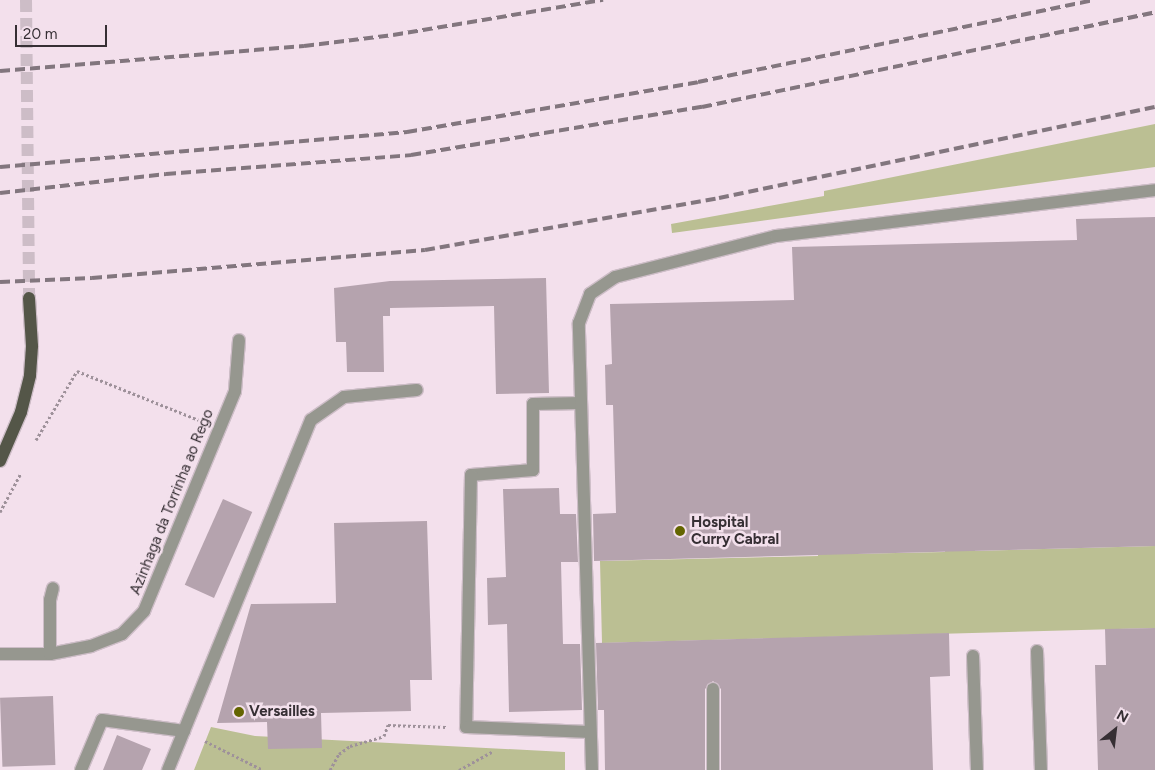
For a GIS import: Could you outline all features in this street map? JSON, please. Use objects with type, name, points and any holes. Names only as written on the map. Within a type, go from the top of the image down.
[{"type":"main road","points":[[0,461],[21,412],[30,375],[32,346],[29,298]]},
{"type":"lane","points":[[592,770],[579,323],[590,294],[615,277],[776,236],[1155,190]]},
{"type":"lane","name":"Azinhaga da Torrinha ao Rego","points":[[0,654],[50,654],[91,646],[122,634],[144,611],[235,391],[239,340]]},
{"type":"lane","points":[[168,770],[311,420],[344,397],[417,390]]},
{"type":"lane","points":[[580,403],[533,404],[533,470],[471,474],[466,728],[590,732]]},
{"type":"lane","points":[[50,654],[50,600],[53,588]]},
{"type":"lane","points":[[1037,652],[1041,770]]},
{"type":"lane","points":[[973,656],[977,770]]},
{"type":"lane","points":[[713,688],[713,770]]},
{"type":"lane","points":[[82,770],[102,720],[184,731]]},
{"type":"path","points":[[34,444],[77,371],[220,428]]},
{"type":"path","points":[[0,512],[23,469]]},
{"type":"path","points":[[330,770],[339,754],[350,746],[384,736],[388,725],[466,728]]},
{"type":"path","points":[[460,770],[491,754],[504,729]]},
{"type":"path","points":[[184,731],[263,770]]},
{"type":"green space","points":[[1155,124],[1155,167],[672,233],[671,224],[824,196],[824,191]]},
{"type":"green space","points":[[847,504],[848,554],[945,552],[944,505],[973,504],[975,551],[1155,546],[1155,628],[602,643],[600,561],[818,556],[817,505]]},
{"type":"green space","points":[[211,727],[255,736],[565,752],[565,770],[194,770]]},
{"type":"building","points":[[1155,217],[1155,546],[594,561],[593,514],[616,513],[613,405],[606,405],[605,365],[612,364],[610,304],[794,300],[792,247],[1077,240],[1076,219]]},
{"type":"building","points":[[546,278],[549,393],[496,394],[494,306],[390,308],[390,316],[383,316],[384,372],[347,372],[346,342],[336,342],[334,288],[390,281]]},
{"type":"building","points":[[559,488],[560,514],[576,514],[578,562],[561,562],[563,644],[580,644],[582,710],[509,712],[507,624],[488,625],[487,578],[506,577],[503,489]]},
{"type":"building","points":[[223,499],[252,512],[214,598],[185,585]]},
{"type":"building","points":[[427,521],[432,680],[410,680],[411,711],[321,713],[322,748],[268,749],[267,722],[217,723],[251,604],[336,603],[334,523]]},
{"type":"building","points":[[1155,628],[1155,770],[1098,770],[1095,665],[1106,665],[1105,629]]},
{"type":"building","points":[[949,633],[950,676],[930,677],[933,770],[721,770],[721,689],[713,681],[705,689],[705,770],[605,770],[604,710],[598,710],[596,643]]},
{"type":"building","points":[[53,696],[55,765],[2,767],[0,698]]},
{"type":"building","points":[[117,735],[151,749],[142,770],[103,770]]},
{"type":"tunnel","points":[[26,0],[29,298]]},
{"type":"railway","points":[[0,71],[304,46],[393,35],[603,0]]},
{"type":"railway","points":[[0,167],[407,132],[698,82],[1094,0]]},
{"type":"railway","points":[[0,193],[166,174],[411,155],[702,107],[1155,12]]},
{"type":"railway","points":[[0,282],[92,278],[425,250],[719,198],[1155,107]]},
{"type":"place","name":"Hospital Curry Cabral","points":[[680,531]]},
{"type":"place","name":"Versailles","points":[[239,712]]}]
